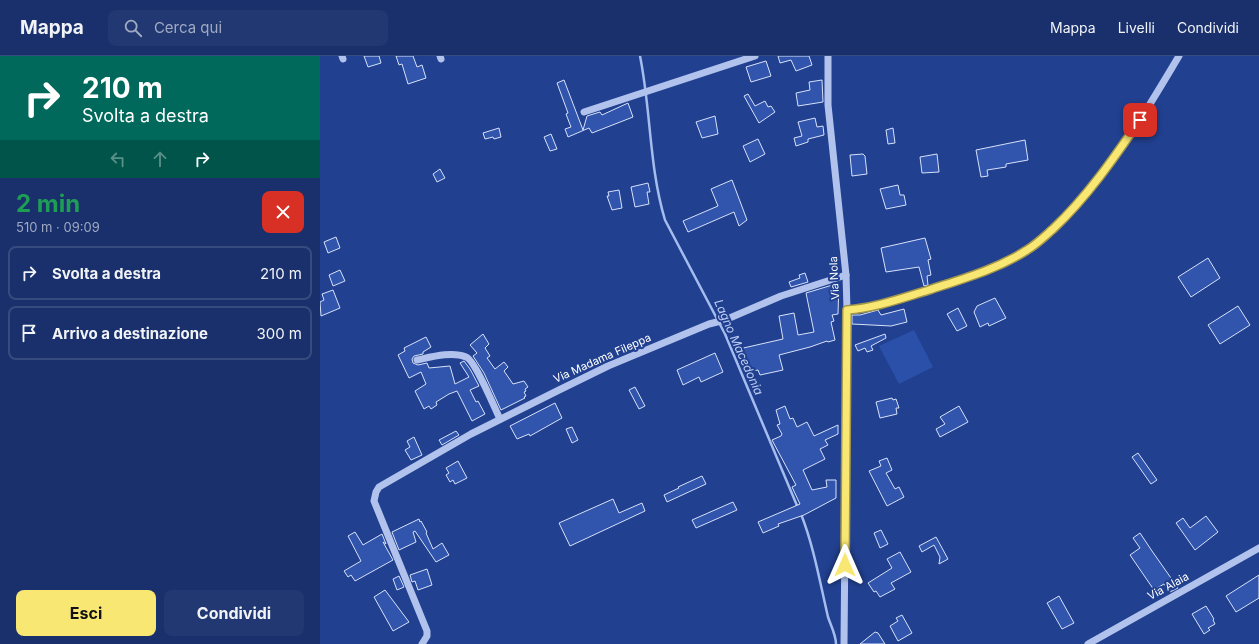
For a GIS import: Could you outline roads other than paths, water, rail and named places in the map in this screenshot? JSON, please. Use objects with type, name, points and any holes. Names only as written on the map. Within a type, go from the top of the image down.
[{"type":"street","points":[[584,112],[756,56]]},
{"type":"street","name":"Via Nola","points":[[828,56],[828,105],[846,275],[847,310],[844,644]]},
{"type":"street","points":[[847,310],[878,306],[950,283],[1014,258],[1029,250],[1067,216],[1094,184],[1120,150],[1179,56]]},
{"type":"street","name":"Via Madama Fileppa","points":[[422,644],[427,636],[427,631],[374,501],[379,487],[500,419],[608,366],[709,324],[725,320],[781,296],[846,275]]},
{"type":"street","points":[[417,360],[446,355],[465,356],[469,359],[482,382],[500,419]]},
{"type":"street","name":"Via Alaia","points":[[1088,644],[1259,548]]},
{"type":"waterway","name":"Lagno Macedonia","points":[[640,56],[644,76],[656,180],[665,220],[725,334],[798,508]]},
{"type":"waterway","name":"Lagno Macedonia","points":[[801,514],[813,552],[828,617],[836,644]]}]
